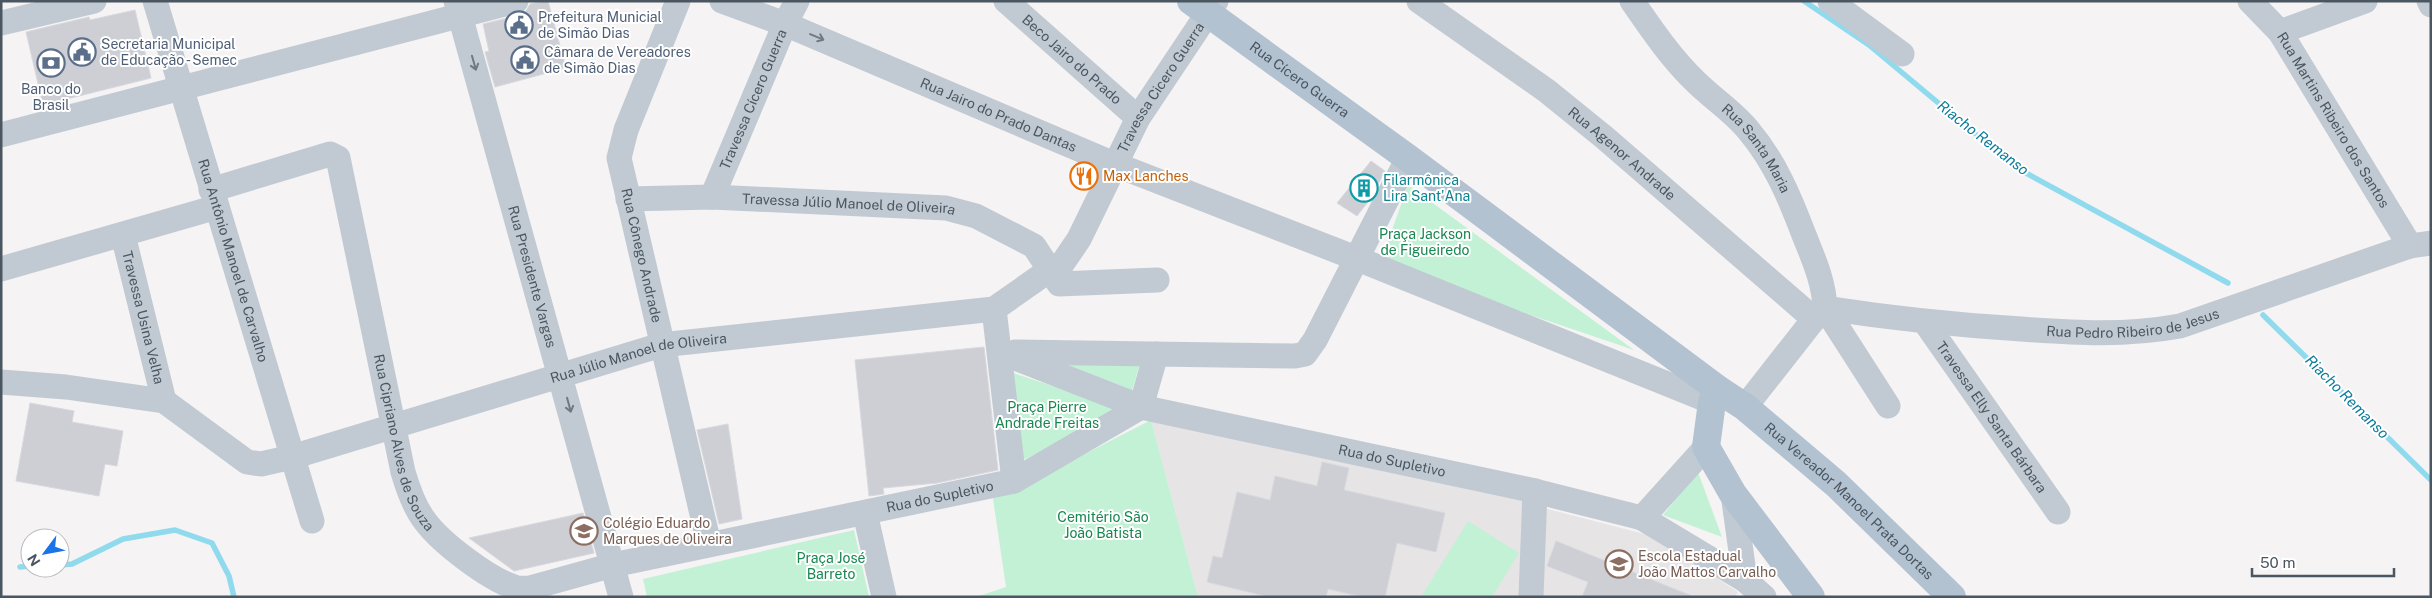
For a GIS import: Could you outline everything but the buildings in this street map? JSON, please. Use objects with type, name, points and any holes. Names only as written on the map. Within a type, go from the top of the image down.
[{"type":"main road","name":"Rua Cícero Guerra","points":[[1205,5],[1408,158]]},
{"type":"main road","points":[[1408,158],[1716,396],[1706,447],[1732,494],[1811,597]]},
{"type":"main road","name":"Rua Vereador Manoel Prata Dortas","points":[[1716,396],[1745,407],[1836,484],[1952,597]]},
{"type":"street","points":[[1,23],[56,5],[94,1]]},
{"type":"street","name":"Rua Antônio Manoel de Carvalho","points":[[155,1],[312,521]]},
{"type":"street","points":[[1,135],[182,89],[458,9],[516,1]]},
{"type":"street","name":"Rua Cônego Andrade","points":[[678,1],[620,147],[619,158],[661,345],[709,544]]},
{"type":"street","name":"Rua Jairo do Prado Dantas","points":[[722,1],[785,24],[1114,164],[1358,259]]},
{"type":"street","name":"Travessa Cícero Guerra","points":[[712,197],[785,24],[797,1]]},
{"type":"street","name":"Beco Jairo do Prado","points":[[1006,1],[1138,118]]},
{"type":"street","name":"Rua Agenor Andrade","points":[[1419,1],[1554,97],[1819,314]]},
{"type":"street","name":"Rua Santa Maria","points":[[1632,1],[1675,60],[1696,82],[1735,116],[1761,146],[1791,201],[1820,275],[1819,314]]},
{"type":"street","name":"Rua Martins Ribeiro dos Santos","points":[[2250,1],[2280,32],[2420,244]]},
{"type":"street","points":[[2280,32],[2365,1]]},
{"type":"street","points":[[2429,1],[2431,5]]},
{"type":"street","points":[[1837,4],[1902,54]]},
{"type":"street","name":"Travessa Cicero Guerra","points":[[1114,164],[1138,118],[1205,5]]},
{"type":"street","name":"Rua Presidente Vargas","points":[[458,9],[561,374],[612,565]]},
{"type":"street","name":"Rua Cipriano Alves de Souza","points":[[214,199],[330,154],[335,155],[338,158],[403,472],[410,495],[423,519],[437,537],[503,582],[516,588],[530,588],[612,565]]},
{"type":"street","points":[[1000,352],[1295,356],[1305,354],[1316,340],[1408,158]]},
{"type":"street","points":[[1114,164],[1079,239],[1062,264],[1051,269],[994,309],[1014,481],[1141,408],[1156,354]]},
{"type":"street","name":"Travessa Júlio Manoel de Oliveira","points":[[628,199],[712,197],[946,208],[976,216],[1034,246],[1051,269],[1059,284],[1157,280]]},
{"type":"street","points":[[1,269],[123,235],[214,199]]},
{"type":"street","name":"Travessa Usina Velha","points":[[123,235],[164,401]]},
{"type":"street","name":"Rua Pedro Ribeiro de Jesus","points":[[1819,314],[2093,334],[2151,331],[2180,326],[2420,244]]},
{"type":"street","points":[[1358,259],[1716,396]]},
{"type":"street","name":"Rua Júlio Manoel de Oliveira","points":[[164,401],[247,462],[262,464],[292,457],[661,345],[994,309]]},
{"type":"street","points":[[1745,407],[1819,314],[1888,406]]},
{"type":"street","name":"Travessa Elly Santa Bárbara","points":[[1925,322],[2058,512]]},
{"type":"street","points":[[1000,352],[1141,408]]},
{"type":"street","points":[[1,382],[66,387],[164,401]]},
{"type":"street","name":"Rua do Supletivo","points":[[1141,408],[1535,491],[1642,518],[1745,580],[1764,597]]},
{"type":"street","points":[[1642,518],[1706,447]]},
{"type":"street","name":"Rua do Supletivo","points":[[865,513],[1014,481]]},
{"type":"street","points":[[1531,597],[1535,491]]},
{"type":"street","points":[[1732,494],[1745,580]]},
{"type":"street","points":[[621,597],[612,565],[865,513],[884,597]]},
{"type":"shaded area","points":[[1151,420],[1523,499],[1521,597],[1198,597]]},
{"type":"shaded area","name":"Escola Estadual João Mattos Carvalho","points":[[1544,508],[1652,536],[1738,592],[1735,597],[1543,597]]},
{"type":"green space","name":"Praça Jackson de Figueiredo","points":[[1408,185],[1634,350],[1380,264]]},
{"type":"green space","name":"Praça Pierre Andrade Freitas","points":[[1053,356],[1141,360],[1132,391],[1053,367]]},
{"type":"green space","name":"Praça Pierre Andrade Freitas","points":[[1010,372],[1114,406],[1116,417],[1021,461]]},
{"type":"green space","name":"Cemitério São João Batista","points":[[1151,420],[1198,597],[976,597],[1006,587],[992,492],[1040,477]]},
{"type":"green space","points":[[1698,472],[1722,537],[1663,515]]},
{"type":"green space","points":[[1468,521],[1519,553],[1492,597],[1421,597]]},
{"type":"green space","name":"Praça José Barreto","points":[[854,530],[869,597],[647,597],[643,579]]},
{"type":"waterway","name":"Riacho Remanso","points":[[1804,1],[1869,45],[2015,167],[2228,283]]},
{"type":"waterway","name":"Riacho Remanso","points":[[2263,315],[2431,480]]},
{"type":"waterway","points":[[70,564],[123,539],[175,530],[212,543],[229,576],[234,597]]},
{"type":"place","name":"Prefeitura Municial de Simão Dias","points":[[519,25]]},
{"type":"place","name":"Secretaria Municipal de Educação - Semec","points":[[82,52]]},
{"type":"place","name":"Câmara de Vereadores de Simão Dias","points":[[525,60]]},
{"type":"place","name":"Banco do Brasil","points":[[51,63]]},
{"type":"place","name":"Max Lanches","points":[[1084,176]]},
{"type":"place","name":"Filarmônica Lira Sant'Ana","points":[[1364,188]]},
{"type":"place","name":"Colégio Eduardo Marques de Oliveira","points":[[584,531]]},
{"type":"place","name":"Escola Estadual João Mattos Carvalho","points":[[1619,564]]}]
